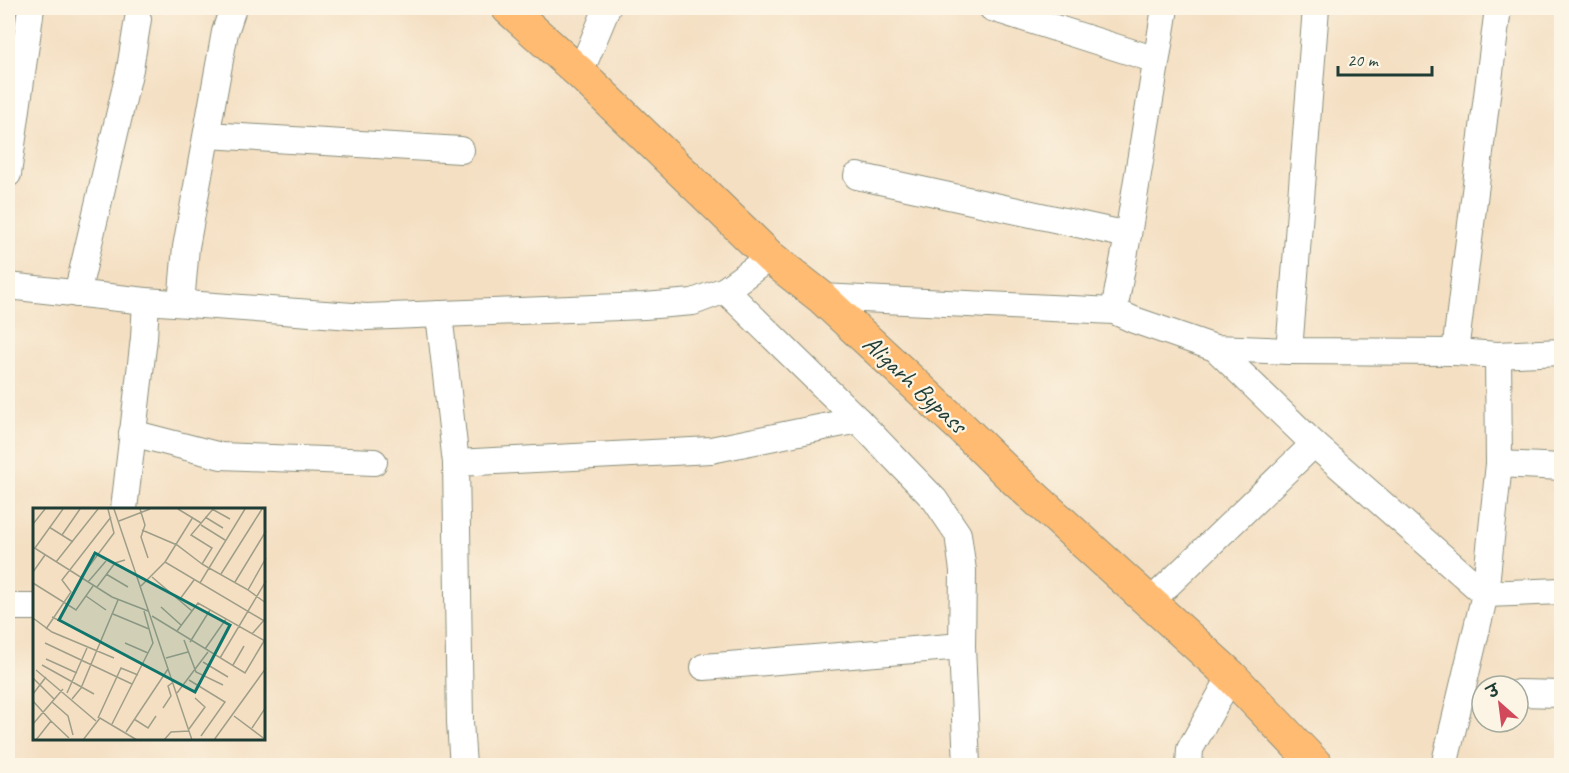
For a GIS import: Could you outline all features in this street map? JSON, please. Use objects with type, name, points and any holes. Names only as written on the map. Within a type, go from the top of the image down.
[{"type":"highway","name":"Aligarh Bypass","points":[[508,8],[579,73],[763,262],[821,297],[1011,476],[1231,676],[1317,765]]},
{"type":"street","points":[[8,174],[31,8]]},
{"type":"street","points":[[181,303],[186,247],[225,33],[233,8]]},
{"type":"street","points":[[579,73],[608,8]]},
{"type":"street","points":[[995,8],[1156,60]]},
{"type":"street","points":[[1114,310],[1165,8]]},
{"type":"street","points":[[1289,351],[1316,8]]},
{"type":"street","points":[[1455,352],[1498,8]]},
{"type":"street","points":[[78,294],[130,69],[138,19]]},
{"type":"street","points":[[207,135],[461,150]]},
{"type":"street","points":[[857,176],[1128,235]]},
{"type":"street","points":[[8,286],[146,301],[366,317],[693,302],[730,287],[763,262]]},
{"type":"street","points":[[730,287],[935,500],[958,534],[963,571],[962,646],[967,765]]},
{"type":"street","points":[[821,297],[1114,310],[1134,320],[1215,348],[1455,352],[1498,355],[1562,352]]},
{"type":"street","points":[[124,508],[144,338],[146,301]]},
{"type":"street","points":[[439,314],[456,463],[460,722],[463,765]]},
{"type":"street","points":[[1215,348],[1314,444],[1485,594],[1562,591]]},
{"type":"street","points":[[1474,674],[1499,464],[1498,355]]},
{"type":"street","points":[[456,463],[711,450],[858,420]]},
{"type":"street","points":[[132,433],[221,456],[374,462]]},
{"type":"street","points":[[1149,603],[1314,444]]},
{"type":"street","points":[[1499,464],[1562,467]]},
{"type":"street","points":[[8,607],[33,607]]},
{"type":"street","points":[[705,667],[962,646]]},
{"type":"street","points":[[1189,765],[1190,749],[1231,676]]},
{"type":"street","points":[[1530,693],[1562,694]]},
{"type":"street","points":[[1444,765],[1470,697]]}]
